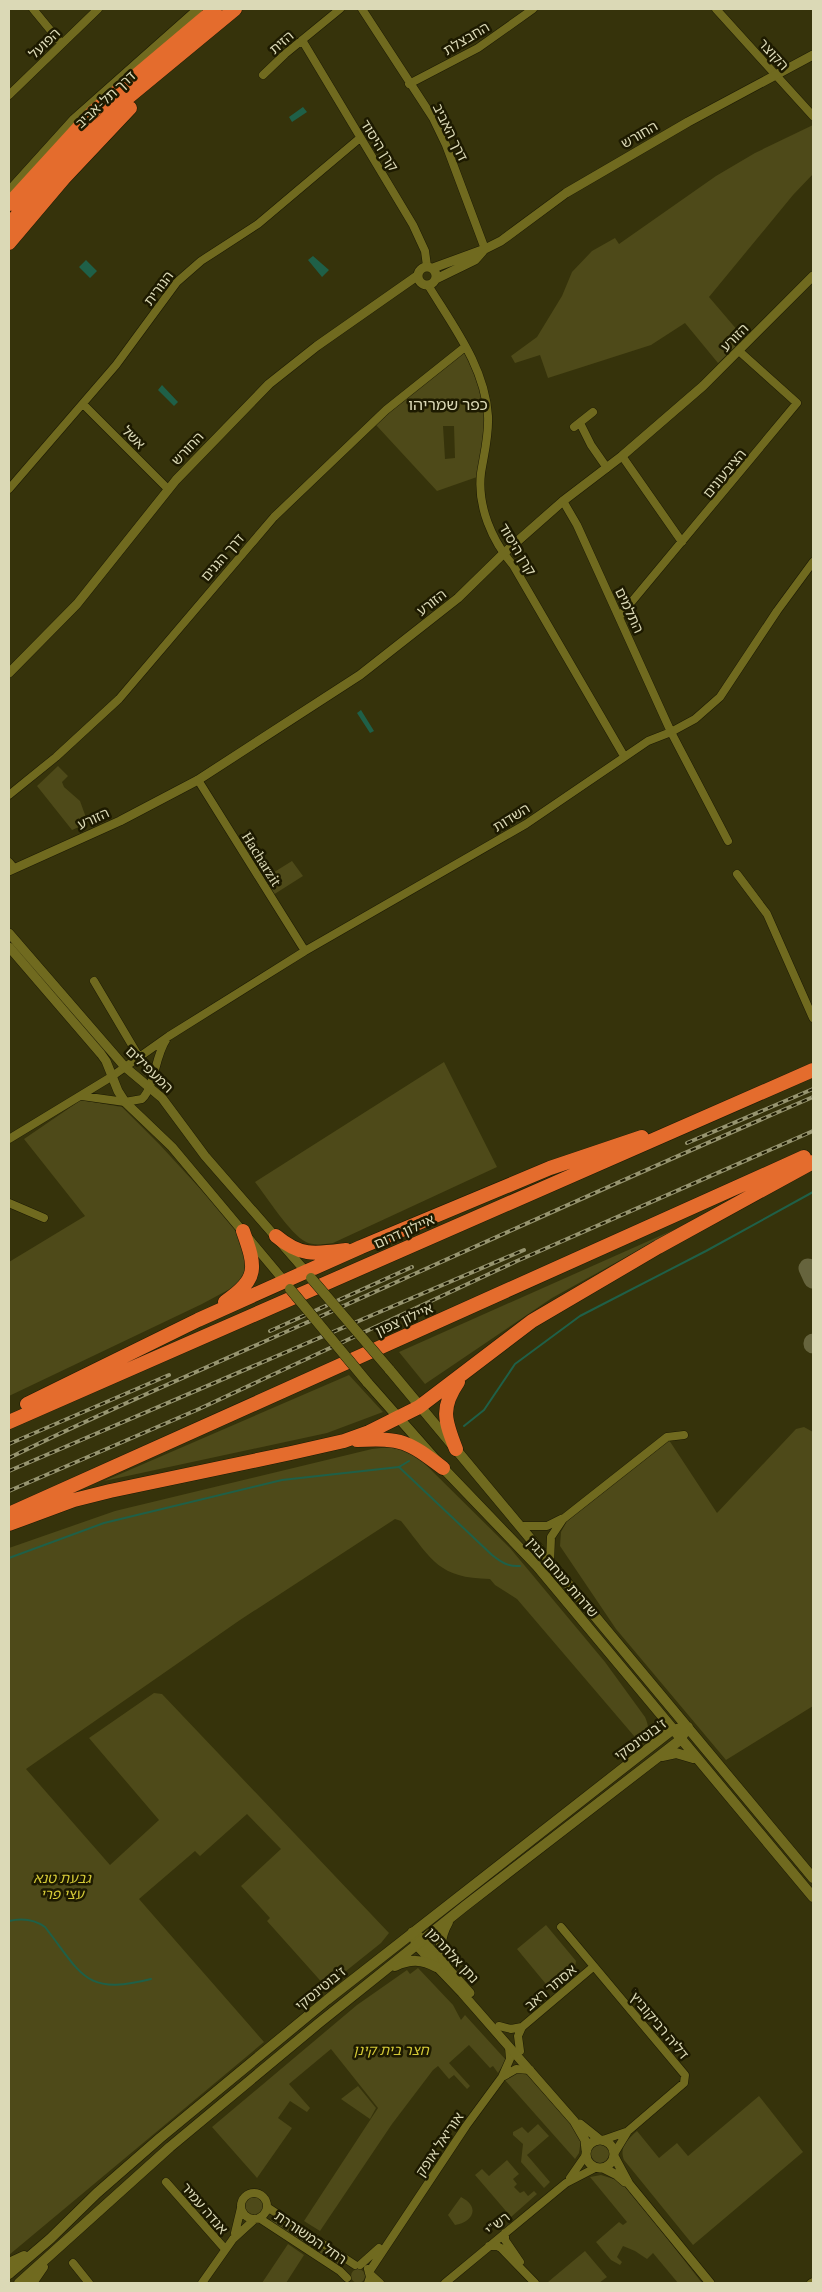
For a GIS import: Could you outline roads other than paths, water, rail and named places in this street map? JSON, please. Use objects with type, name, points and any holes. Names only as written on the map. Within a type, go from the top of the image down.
[{"type":"highway","name":"דרך תל-אביב","points":[[9,204],[94,111],[215,9]]},
{"type":"highway","name":"דרך תל-אביב","points":[[9,225],[49,177],[126,99],[236,9]]},
{"type":"highway","points":[[9,243],[64,178],[183,53]]},
{"type":"highway","name":"איילון דרום","points":[[9,1422],[737,1105],[813,1070]]},
{"type":"highway","points":[[9,1413],[198,1320],[288,1285],[361,1247],[550,1168],[737,1105]]},
{"type":"highway","name":"איילון צפון","points":[[9,1514],[813,1153]]},
{"type":"highway","points":[[344,1441],[398,1418],[419,1406],[462,1376],[532,1321],[658,1247],[813,1162]]},
{"type":"highway","points":[[198,1320],[235,1295],[249,1280],[252,1260],[243,1231]]},
{"type":"highway","points":[[276,1236],[294,1249],[308,1254],[361,1247]]},
{"type":"highway","points":[[456,1449],[446,1422],[446,1407],[451,1392],[462,1376]]},
{"type":"highway","points":[[9,1524],[74,1500],[110,1491],[344,1441],[380,1439],[400,1441],[415,1448],[443,1468]]},
{"type":"main road","name":"שדרות מנחם בגין","points":[[309,1275],[813,1878]]},
{"type":"main road","name":"שדרות מנחם בגין","points":[[288,1285],[398,1418],[537,1566],[653,1708],[813,1897]]},
{"type":"main road","points":[[646,1750],[657,1737],[660,1728],[658,1716],[653,1708]]},
{"type":"main road","name":"ז'בוטינסקי","points":[[9,2274],[160,2138],[412,1932],[672,1730],[688,1727]]},
{"type":"main road","name":"ז'בוטינסקי","points":[[18,2283],[170,2147],[383,1971],[680,1740],[688,1727]]},
{"type":"main road","points":[[654,1760],[676,1753],[689,1755],[697,1760]]},
{"type":"main road","points":[[383,1971],[411,1960],[425,1961],[441,1966],[440,1941],[445,1927],[454,1915]]},
{"type":"main road","points":[[9,2263],[50,2239]]},
{"type":"main road","points":[[32,2283],[57,2249]]},
{"type":"street","points":[[34,9],[61,43]]},
{"type":"street","name":"הפועל","points":[[9,95],[98,9]]},
{"type":"street","points":[[9,192],[74,119],[198,9]]},
{"type":"street","name":"הזית","points":[[263,76],[302,40],[340,9]]},
{"type":"street","name":"דרך האביב","points":[[362,9],[432,118],[446,145],[485,249]]},
{"type":"street","name":"החבצלת","points":[[409,84],[478,48],[534,9]]},
{"type":"street","name":"הקוצר","points":[[716,9],[813,116]]},
{"type":"street","name":"קרן היסוד","points":[[302,40],[413,225],[430,267]]},
{"type":"street","name":"החורש","points":[[430,267],[485,249],[566,192],[688,122],[777,76],[813,55]]},
{"type":"street","name":"הנורית","points":[[9,489],[116,365],[177,282],[190,270],[258,224],[360,138]]},
{"type":"street","name":"החורש","points":[[436,279],[475,260],[485,249]]},
{"type":"street","points":[[430,267],[436,273],[436,279],[428,285],[421,283],[418,276],[421,268],[430,267]]},
{"type":"street","name":"החורש","points":[[9,673],[77,604],[168,489],[269,384],[317,346],[418,276]]},
{"type":"street","name":"הזורע","points":[[10,867],[120,821],[198,780],[360,675],[458,598],[503,554],[563,501],[622,456],[739,352],[813,276]]},
{"type":"street","name":"קרן היסוד","points":[[428,285],[479,373],[488,416],[487,446],[481,475],[482,498],[488,524],[503,554],[513,565],[624,756]]},
{"type":"street","name":"דרך הגנים","points":[[9,795],[56,757],[119,699],[274,517],[386,410],[465,347]]},
{"type":"street","name":"הציבעונים","points":[[619,616],[796,403],[739,352]]},
{"type":"street","name":"אשל","points":[[83,404],[168,489]]},
{"type":"street","points":[[593,412],[577,425],[607,468]]},
{"type":"street","points":[[622,456],[682,542]]},
{"type":"street","name":"התלמים","points":[[563,501],[577,525],[671,732],[728,841]]},
{"type":"street","name":"השדות","points":[[9,1139],[112,1077],[169,1036],[305,951],[526,824],[648,741],[671,732],[695,719],[720,697],[777,611],[813,562]]},
{"type":"street","name":"Hacharzit","points":[[198,780],[305,951]]},
{"type":"street","points":[[737,874],[767,914],[813,1018]]},
{"type":"street","name":"המעפילים","points":[[9,933],[125,1067],[149,1086],[167,1105],[205,1156],[309,1275]]},
{"type":"street","name":"המעפילים","points":[[9,947],[106,1061],[125,1102],[172,1147],[288,1285]]},
{"type":"street","points":[[94,981],[139,1057]]},
{"type":"street","points":[[78,1097],[89,1096],[125,1102],[142,1099],[149,1086],[162,1047],[169,1036]]},
{"type":"street","points":[[9,1203],[44,1218]]},
{"type":"street","points":[[520,1526],[547,1526],[563,1519],[667,1437],[684,1435]]},
{"type":"street","points":[[550,1562],[551,1536],[563,1519]]},
{"type":"street","name":"'דליה רביקוביץ","points":[[561,1927],[684,2075],[684,2083],[628,2131],[614,2155]]},
{"type":"street","name":"נתן אלתרמן","points":[[412,1932],[574,2121],[585,2140],[586,2152]]},
{"type":"street","name":"נתן אלתרמן","points":[[441,1966],[499,2026],[584,2127],[602,2140]]},
{"type":"street","name":"אסתר ראב","points":[[520,2051],[517,2040],[522,2027],[593,1966]]},
{"type":"street","name":"אסתר ראב","points":[[499,2026],[511,2029],[522,2027]]},
{"type":"street","name":"אוריאל אופק","points":[[370,2273],[466,2126],[502,2077],[510,2060],[509,2046]]},
{"type":"street","points":[[502,2077],[516,2068],[530,2070]]},
{"type":"street","name":"'דליה רביקוביץ","points":[[602,2140],[628,2131]]},
{"type":"street","points":[[629,2184],[589,2164],[586,2152],[590,2144],[602,2140],[611,2145],[629,2184],[710,2283]]},
{"type":"street","name":"רש\"י","points":[[566,2183],[586,2152]]},
{"type":"street","points":[[599,2168],[609,2165],[614,2155]]},
{"type":"street","name":"רש\"י","points":[[445,2283],[566,2183],[599,2168]]},
{"type":"street","name":"אנדה עמיר","points":[[166,2182],[225,2249]]},
{"type":"street","points":[[202,2283],[233,2239],[264,2214],[267,2207],[264,2198],[253,2192],[243,2198],[233,2239]]},
{"type":"street","name":"רחל המשוררת","points":[[267,2207],[357,2265],[366,2267],[370,2273]]},
{"type":"street","points":[[241,2208],[245,2216],[257,2218]]},
{"type":"street","name":"רחל המשוררת","points":[[257,2218],[340,2271],[349,2281]]},
{"type":"street","name":"אוריאל אופק","points":[[349,2281],[349,2270],[373,2254],[399,2226]]},
{"type":"street","points":[[505,2233],[507,2244],[535,2283]]},
{"type":"street","points":[[489,2246],[501,2248],[526,2272]]},
{"type":"street","points":[[73,2263],[89,2283]]},
{"type":"street","points":[[368,2283],[370,2273]]},
{"type":"street","points":[[370,2273],[380,2283]]},
{"type":"waterway","points":[[464,1426],[484,1410],[515,1364],[580,1316],[706,1251],[813,1192]]},
{"type":"waterway","points":[[9,1558],[104,1523],[282,1480],[399,1467],[409,1461]]},
{"type":"waterway","points":[[399,1467],[498,1560],[512,1566],[520,1566]]},
{"type":"waterway","points":[[9,1921],[28,1920],[37,1922],[45,1927],[77,1969],[87,1977],[98,1982],[111,1985],[129,1984],[151,1979]]},
{"type":"railway","points":[[687,1143],[813,1089]]},
{"type":"railway","points":[[9,1458],[117,1407],[813,1097]]},
{"type":"railway","points":[[9,1491],[199,1409],[517,1261],[813,1131]]},
{"type":"railway","points":[[9,1471],[524,1250]]},
{"type":"railway","points":[[270,1331],[412,1267]]},
{"type":"railway","points":[[9,1444],[169,1375]]},
{"type":"district","name":"כפר שמריהו","points":[[448,404]]},
{"type":"park label","name":"גבעת טנא עצי פרי","points":[[62,1885]]},
{"type":"park label","name":"חצר בית קינן","points":[[391,2049]]}]
